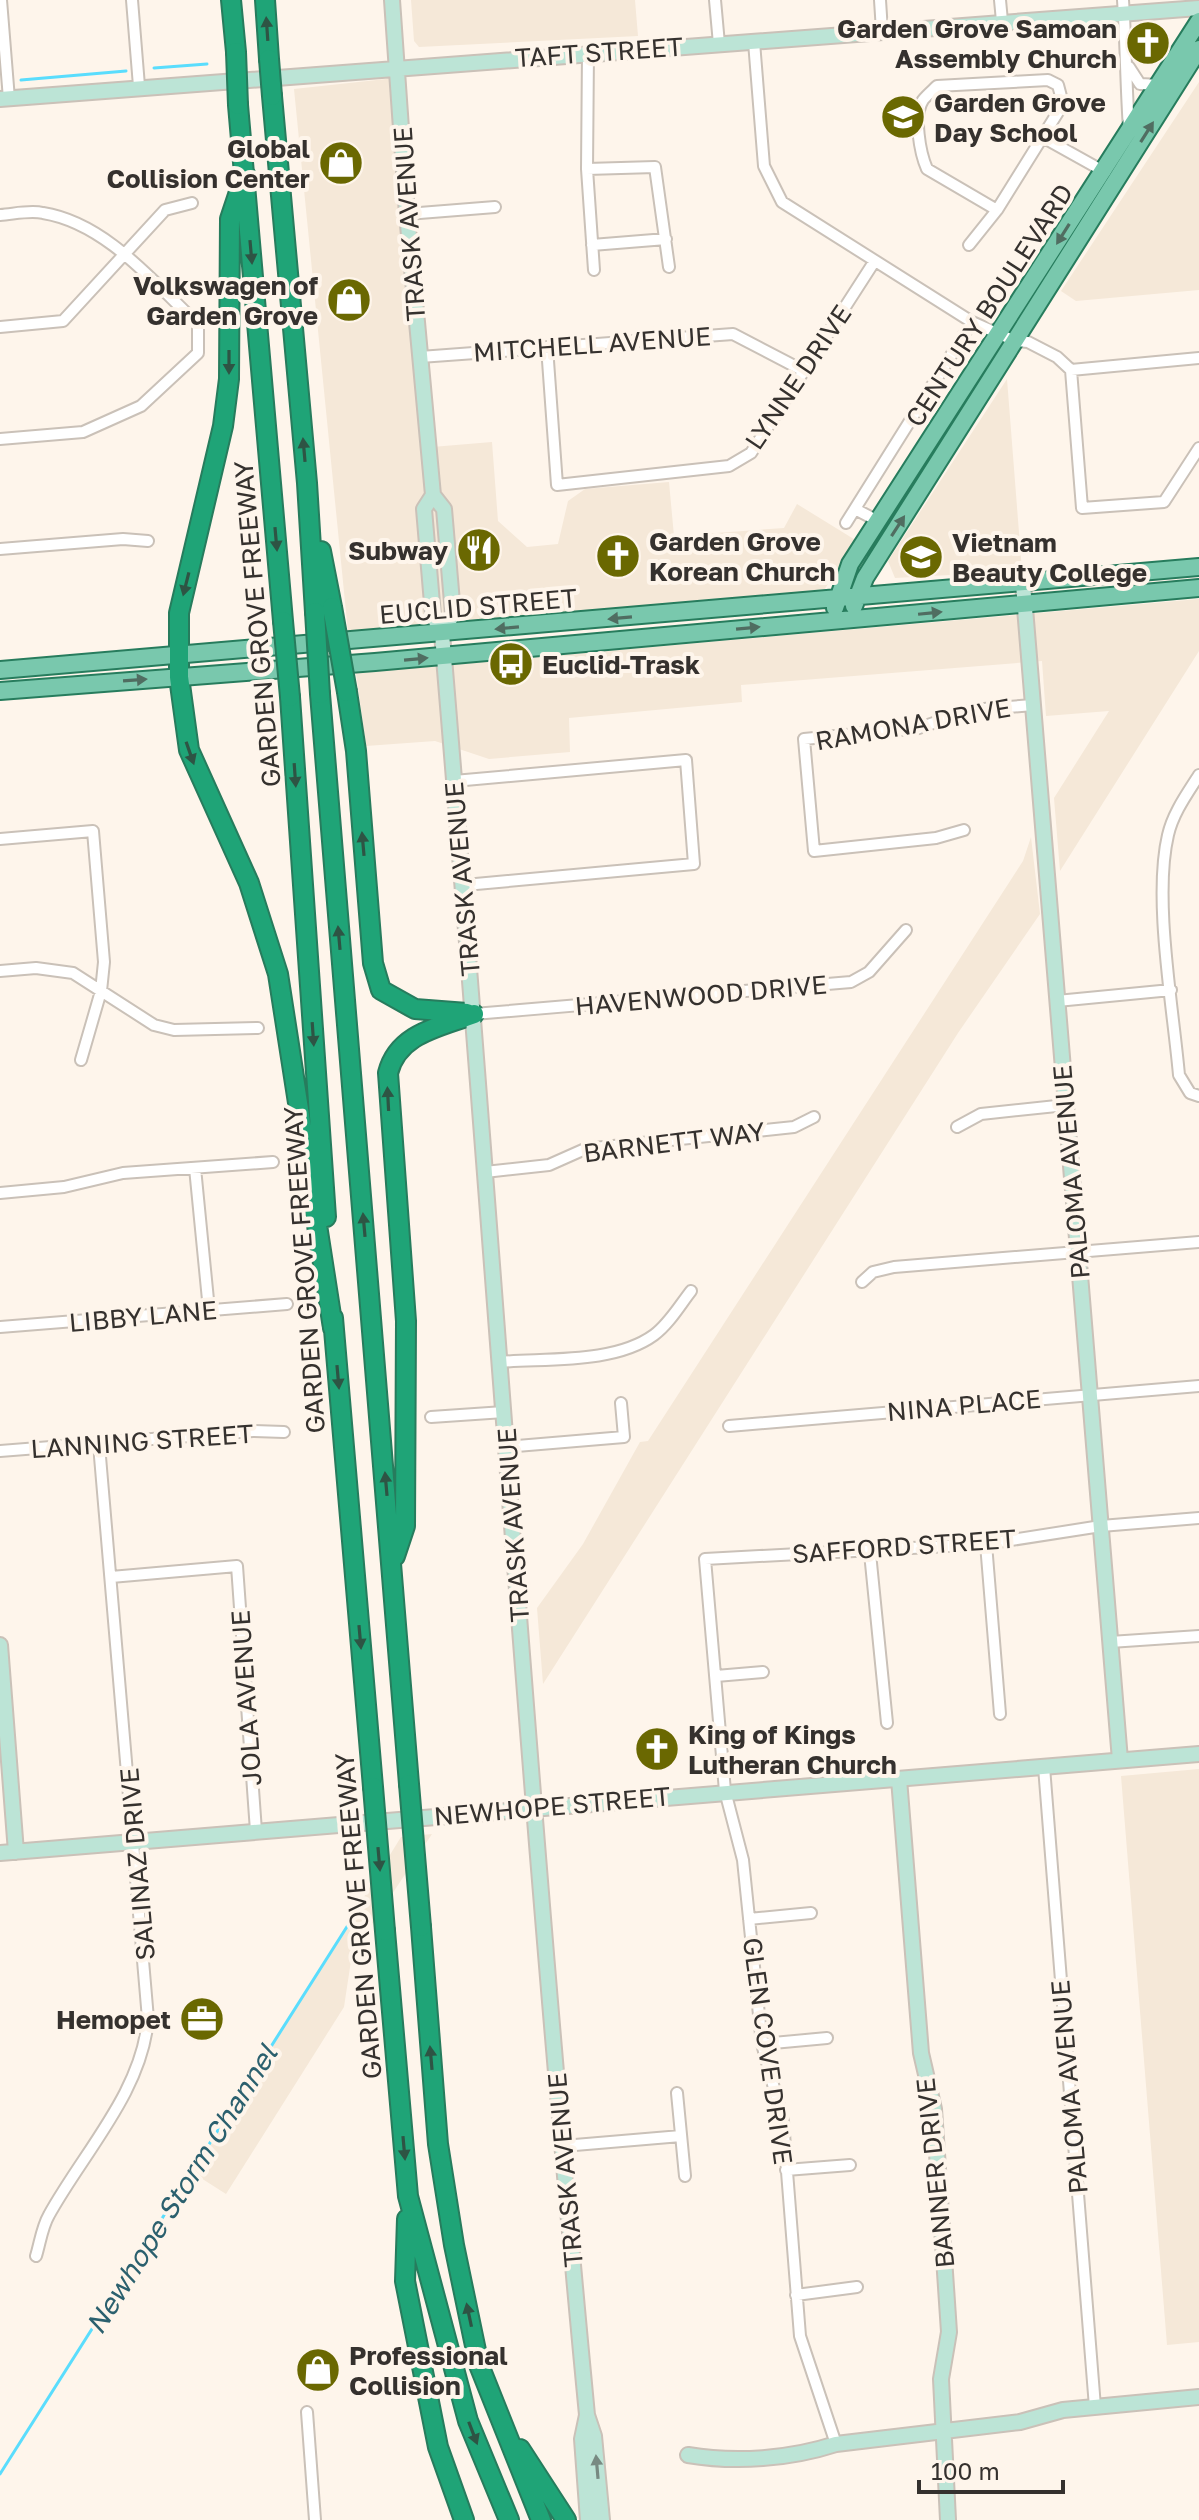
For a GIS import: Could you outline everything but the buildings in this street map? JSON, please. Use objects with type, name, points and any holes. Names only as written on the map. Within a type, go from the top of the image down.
[{"type":"highway","name":"GARDEN GROVE FREEWAY","points":[[231,0],[290,697],[333,1328],[408,2196],[428,2283],[468,2421],[509,2520]]},
{"type":"highway","points":[[265,0],[307,483],[324,609],[347,692],[356,751],[373,963],[381,990],[415,1009],[474,1014]]},
{"type":"highway","points":[[245,174],[230,219],[229,379],[223,426],[181,603],[177,652],[189,750],[249,883],[274,958],[288,1029],[333,1328]]},
{"type":"highway","points":[[324,609],[320,694],[446,2199],[479,2365],[541,2520]]},
{"type":"highway","points":[[392,1562],[405,1526],[407,1410],[406,1321],[388,1073],[396,1053],[409,1039],[474,1014]]},
{"type":"highway","points":[[408,2196],[405,2281],[438,2447],[464,2520]]},
{"type":"highway","points":[[503,2425],[555,2499],[566,2520]]},
{"type":"main road","name":"CENTURY BOULEVARD","points":[[1110,174],[1129,130],[1199,21]]},
{"type":"main road","name":"CENTURY BOULEVARD","points":[[853,620],[855,598],[961,427],[1007,339],[1110,174],[1176,86],[1199,49]]},
{"type":"main road","name":"CENTURY BOULEVARD","points":[[835,621],[835,600],[846,570],[949,413],[1007,339]]},
{"type":"main road","points":[[949,413],[961,427]]},
{"type":"main road","name":"EUCLID STREET","points":[[0,670],[177,652],[442,634],[1199,567]]},
{"type":"main road","name":"EUCLID STREET","points":[[0,691],[444,656],[1199,588]]},
{"type":"main road","points":[[46,666],[48,687]]},
{"type":"street","points":[[1,0],[6,89]]},
{"type":"street","points":[[132,0],[139,86]]},
{"type":"street","name":"TRASK AVENUE","points":[[392,0],[407,214],[433,495],[424,509],[433,615],[442,634],[465,885],[506,1447],[563,2146],[587,2415],[594,2436],[602,2520]]},
{"type":"street","points":[[715,0],[719,44]]},
{"type":"street","points":[[880,0],[882,31]]},
{"type":"street","points":[[1000,0],[1002,21]]},
{"type":"street","points":[[1124,6],[1129,67],[1126,78],[1129,130]]},
{"type":"street","name":"TAFT STREET","points":[[6,89],[139,86],[754,42],[1002,21],[1124,6],[1199,8]]},
{"type":"street","points":[[754,42],[764,166],[774,191],[791,209],[972,322],[1007,339],[1028,342],[1057,357],[1071,370],[1082,508],[1164,502],[1199,448]]},
{"type":"street","points":[[588,52],[587,169],[594,270]]},
{"type":"street","points":[[1129,67],[1140,84],[1176,86]]},
{"type":"street","points":[[969,245],[997,210],[1063,104],[1058,85],[1048,80],[937,86],[924,99],[919,111],[922,158],[927,169],[997,210]]},
{"type":"street","points":[[1044,138],[1110,174]]},
{"type":"street","points":[[587,169],[655,167],[669,267]]},
{"type":"street","points":[[0,327],[63,321],[165,210],[192,203]]},
{"type":"street","points":[[407,214],[495,207]]},
{"type":"street","points":[[0,215],[40,212],[66,218],[123,253],[198,324],[198,353],[141,406],[83,432],[0,439]]},
{"type":"street","points":[[592,245],[666,239]]},
{"type":"street","name":"LYNNE DRIVE","points":[[547,347],[557,485],[729,466],[751,453],[874,262]]},
{"type":"street","points":[[846,523],[972,322]]},
{"type":"street","name":"MITCHELL AVENUE","points":[[420,357],[733,334],[804,371]]},
{"type":"street","points":[[1071,370],[1199,358]]},
{"type":"street","points":[[855,509],[878,521]]},
{"type":"street","points":[[0,549],[123,539],[148,541]]},
{"type":"street","name":"PALOMA AVENUE","points":[[1023,584],[1120,1760]]},
{"type":"street","name":"RAMONA DRIVE","points":[[964,830],[936,838],[814,851],[804,739],[919,728],[971,710],[1033,705]]},
{"type":"street","points":[[454,781],[686,760],[694,864],[465,885]]},
{"type":"street","points":[[1194,1095],[1179,1075],[1162,876],[1168,833],[1199,775]]},
{"type":"street","points":[[0,839],[93,831],[104,962],[101,991],[81,1060]]},
{"type":"street","name":"HAVENWOOD DRIVE","points":[[474,1014],[851,982],[869,972],[906,930]]},
{"type":"street","points":[[0,971],[36,968],[73,973],[154,1025],[174,1030],[258,1028]]},
{"type":"street","points":[[1057,1001],[1171,990]]},
{"type":"street","points":[[957,1127],[981,1114],[1066,1105]]},
{"type":"street","name":"BARNETT WAY","points":[[485,1172],[549,1165],[585,1149],[794,1127],[814,1117]]},
{"type":"street","points":[[0,1193],[64,1187],[123,1173],[273,1162]]},
{"type":"street","points":[[195,1168],[209,1310]]},
{"type":"street","points":[[862,1282],[873,1272],[894,1267],[1199,1242]]},
{"type":"street","points":[[500,1362],[595,1355],[627,1348],[654,1334],[691,1291]]},
{"type":"street","name":"LIBBY LANE","points":[[0,1327],[287,1304]]},
{"type":"street","name":"NINA PLACE","points":[[729,1426],[1199,1386]]},
{"type":"street","points":[[506,1447],[624,1437],[621,1403]]},
{"type":"street","points":[[431,1417],[504,1412]]},
{"type":"street","name":"LANNING STREET","points":[[0,1451],[253,1431],[284,1432]]},
{"type":"street","name":"SALINAZ DRIVE","points":[[36,2256],[47,2218],[126,2088],[144,2042],[148,1992],[99,1445]]},
{"type":"street","name":"SAFFORD STREET","points":[[705,1559],[870,1553],[986,1544],[1101,1526],[1199,1518]]},
{"type":"street","points":[[986,1544],[1000,1714]]},
{"type":"street","points":[[870,1553],[887,1723]]},
{"type":"street","name":"GLEN COVE DRIVE","points":[[705,1559],[725,1791],[743,1860],[762,2044],[780,2107],[796,2295],[806,2360],[836,2444]]},
{"type":"street","name":"JOLA AVENUE","points":[[111,1577],[237,1566],[256,1831]]},
{"type":"street","points":[[1110,1642],[1199,1636]]},
{"type":"street","points":[[0,1645],[16,1852]]},
{"type":"street","points":[[716,1676],[763,1672]]},
{"type":"street","name":"NEWHOPE STREET","points":[[0,1853],[1199,1754]]},
{"type":"street","name":"PALOMA AVENUE","points":[[1044,1767],[1095,2407]]},
{"type":"street","name":"BANNER DRIVE","points":[[899,1779],[921,2053],[934,2109],[949,2332],[941,2379],[948,2520]]},
{"type":"street","points":[[749,1919],[811,1913]]},
{"type":"street","points":[[762,2044],[827,2038]]},
{"type":"street","points":[[677,2093],[685,2176]]},
{"type":"street","points":[[563,2146],[681,2136]]},
{"type":"street","points":[[786,2170],[850,2165]]},
{"type":"street","points":[[796,2295],[857,2287]]},
{"type":"street","points":[[688,2455],[718,2460],[809,2453],[836,2444],[942,2428],[1020,2422],[1063,2410],[1199,2397]]},
{"type":"street","points":[[307,2412],[315,2520]]},
{"type":"street","name":"TRASK AVENUE","points":[[587,2415],[582,2439],[588,2520]]},
{"type":"shaded area","points":[[411,0],[635,0],[638,36],[419,47],[414,41]]},
{"type":"shaded area","points":[[395,78],[432,447],[492,442],[498,521],[527,547],[558,544],[568,501],[585,489],[669,482],[674,536],[784,528],[797,504],[857,541],[822,593],[348,632],[294,89]]},
{"type":"shaded area","points":[[1199,82],[1199,290],[1076,301],[1061,291]]},
{"type":"shaded area","points":[[1007,379],[1022,571],[895,578],[888,561]]},
{"type":"shaded area","points":[[1199,599],[1199,651],[1060,871],[1054,798],[1109,711],[1046,716],[1042,661],[741,685],[742,702],[569,718],[570,752],[489,759],[435,741],[366,746],[356,673]]},
{"type":"shaded area","points":[[1031,837],[1040,914],[958,1033],[543,1684],[537,1608],[583,1544],[640,1442],[648,1441],[1023,861]]},
{"type":"shaded area","points":[[1199,1769],[1199,2342],[1167,2345],[1121,1776]]},
{"type":"shaded area","points":[[432,1834],[352,1954],[344,2007],[226,2194],[193,2173],[401,1837]]},
{"type":"waterway","points":[[154,68],[207,64]]},
{"type":"waterway","points":[[21,80],[126,71]]},
{"type":"waterway","name":"Newhope Storm Channel","points":[[0,2474],[362,1903]]},
{"type":"place","name":"Garden Grove Samoan Assembly Church","points":[[1148,43]]},
{"type":"place","name":"Garden Grove Day School","points":[[903,117]]},
{"type":"place","name":"Global Collision Center","points":[[341,163]]},
{"type":"place","name":"Volkswagen of Garden Grove","points":[[349,300]]},
{"type":"place","name":"Subway","points":[[479,550]]},
{"type":"place","name":"Garden Grove Korean Church","points":[[618,556]]},
{"type":"place","name":"Vietnam Beauty College","points":[[921,557]]},
{"type":"place","name":"Euclid-Trask","points":[[511,664]]},
{"type":"place","name":"King of Kings Lutheran Church","points":[[657,1749]]},
{"type":"place","name":"Hemopet","points":[[202,2019]]},
{"type":"place","name":"Professional Collision","points":[[318,2370]]}]
